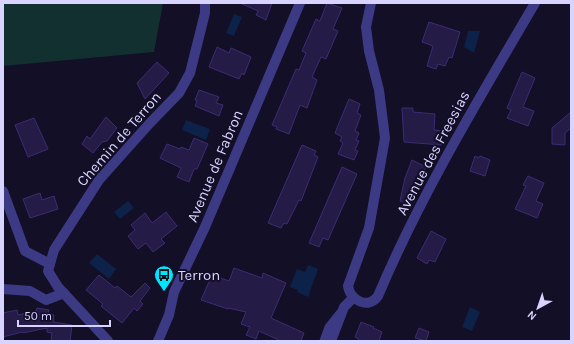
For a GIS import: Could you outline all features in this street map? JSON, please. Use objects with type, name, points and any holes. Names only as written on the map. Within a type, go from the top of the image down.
[{"type":"street","name":"Chemin de Terron","points":[[50,264],[54,250],[99,180],[148,124],[179,93],[190,74],[205,13],[205,3]]},
{"type":"street","name":"Avenue de Fabron","points":[[158,341],[174,292],[205,227],[300,3]]},
{"type":"street","name":"Avenue des Freesias","points":[[371,3],[366,27],[369,52],[379,90],[385,138],[369,228],[348,286],[349,293],[353,298],[362,302],[370,303],[378,296],[402,241],[413,220],[469,116],[535,3]]},
{"type":"street","points":[[3,191],[25,251],[50,264],[48,271],[58,287],[108,341]]},
{"type":"street","points":[[3,288],[30,291],[46,300],[64,293]]},
{"type":"street","points":[[331,341],[344,307],[353,298]]},
{"type":"lane","points":[[323,341],[328,327],[344,307]]},
{"type":"green space","points":[[3,3],[163,3],[154,52],[3,66]]},
{"type":"water","points":[[234,14],[242,17],[234,36],[226,33]]},
{"type":"water","points":[[468,31],[480,31],[474,53],[464,47]]},
{"type":"water","points":[[186,120],[210,129],[206,140],[182,130]]},
{"type":"water","points":[[128,201],[134,208],[120,219],[114,212]]},
{"type":"water","points":[[97,254],[116,269],[109,279],[89,263]]},
{"type":"water","points":[[308,265],[318,269],[308,297],[297,292],[298,290],[290,287],[297,269],[305,272]]},
{"type":"water","points":[[470,307],[480,312],[472,331],[462,327]]},
{"type":"building","points":[[240,3],[272,3],[266,20],[256,15],[258,11]]},
{"type":"building","points":[[327,3],[342,8],[333,29],[338,31],[326,59],[321,57],[312,77],[317,80],[307,108],[300,105],[289,134],[276,129],[277,127],[272,125],[296,69],[299,70],[306,53],[302,51],[316,19],[320,21]]},
{"type":"building","points":[[429,22],[460,32],[452,58],[449,57],[445,66],[438,64],[436,69],[427,66],[433,46],[422,42]]},
{"type":"building","points":[[217,47],[229,53],[231,48],[251,57],[244,75],[242,73],[239,79],[209,67]]},
{"type":"building","points":[[157,62],[169,73],[145,99],[137,83]]},
{"type":"building","points":[[522,72],[535,78],[523,107],[534,111],[528,126],[507,118],[511,110],[507,108]]},
{"type":"building","points":[[199,90],[219,97],[216,103],[223,105],[219,116],[195,106],[197,101],[195,100]]},
{"type":"building","points":[[349,99],[360,104],[357,113],[361,115],[355,131],[359,133],[356,140],[359,141],[355,150],[358,151],[354,160],[338,154],[343,143],[340,141],[342,137],[335,133]]},
{"type":"building","points":[[402,108],[413,108],[413,112],[435,114],[434,130],[443,131],[442,145],[404,142]]},
{"type":"building","points":[[571,112],[571,128],[565,133],[565,145],[552,144],[552,128]]},
{"type":"building","points":[[106,117],[117,128],[107,141],[102,142],[93,153],[82,144],[87,136],[90,139]]},
{"type":"building","points":[[34,118],[48,149],[28,157],[15,125]]},
{"type":"building","points":[[194,138],[208,144],[197,169],[194,169],[189,182],[177,177],[181,168],[160,158],[167,144],[180,149],[181,147],[189,150]]},
{"type":"building","points":[[302,145],[316,151],[314,155],[318,157],[301,201],[299,200],[287,224],[284,223],[281,228],[268,223]]},
{"type":"building","points":[[475,156],[479,158],[480,156],[490,160],[485,176],[470,171]]},
{"type":"building","points":[[412,160],[426,167],[407,204],[400,201],[405,178]]},
{"type":"building","points":[[342,167],[357,174],[328,240],[323,238],[319,247],[309,243]]},
{"type":"building","points":[[528,176],[544,183],[536,201],[543,204],[537,218],[515,209],[526,186],[523,185]]},
{"type":"building","points":[[40,193],[42,200],[54,196],[58,209],[30,218],[23,199]]},
{"type":"building","points":[[166,212],[177,226],[161,239],[165,243],[153,252],[146,243],[138,249],[128,236],[135,230],[131,225],[145,213],[152,223]]},
{"type":"building","points":[[431,231],[446,239],[435,262],[429,260],[427,264],[417,258]]},
{"type":"building","points":[[234,268],[262,278],[263,273],[286,283],[271,318],[304,333],[301,341],[281,341],[259,331],[256,339],[246,335],[250,327],[241,324],[246,312],[228,309],[201,300],[212,275],[229,281]]},
{"type":"building","points":[[99,275],[115,288],[117,286],[131,297],[145,283],[150,288],[140,301],[143,304],[137,311],[134,308],[122,323],[101,306],[103,304],[86,290]]},
{"type":"building","points":[[37,308],[49,310],[48,314],[54,315],[53,322],[72,325],[70,341],[51,341],[52,333],[47,332],[47,328],[3,337],[3,313],[17,310],[18,315],[36,311]]},
{"type":"building","points":[[361,322],[382,332],[379,341],[358,341],[359,339],[355,337]]},
{"type":"building","points":[[419,328],[429,332],[426,341],[415,338]]},
{"type":"place","name":"Terron","points":[[164,292]]}]
